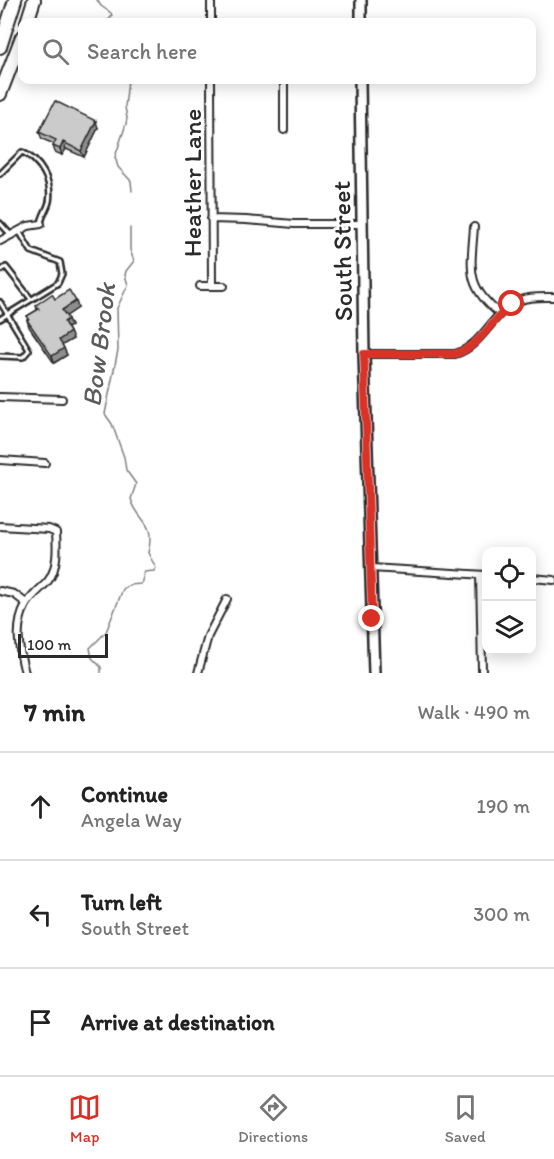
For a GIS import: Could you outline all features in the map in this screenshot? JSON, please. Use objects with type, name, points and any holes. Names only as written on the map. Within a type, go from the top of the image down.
[{"type":"highway","points":[[0,47],[15,0]]},
{"type":"highway","points":[[28,18],[34,0]]},
{"type":"highway","points":[[0,94],[18,47]]},
{"type":"main road","points":[[361,0],[361,18]]},
{"type":"main road","name":"South Street","points":[[360,84],[364,354],[374,673]]},
{"type":"street","points":[[211,0],[211,18]]},
{"type":"street","name":"Heather Lane","points":[[211,84],[212,286]]},
{"type":"street","points":[[284,84],[284,130]]},
{"type":"street","points":[[212,219],[294,224],[362,224]]},
{"type":"street","points":[[0,241],[10,234],[40,224]]},
{"type":"street","points":[[474,227],[471,262],[473,281],[483,300],[500,314]]},
{"type":"street","name":"Heather Lane","points":[[200,286],[224,286]]},
{"type":"street","points":[[364,354],[455,354],[462,352],[474,344],[500,314],[512,304],[525,298],[554,297]]},
{"type":"street","points":[[0,397],[62,399]]},
{"type":"street","points":[[0,460],[45,463]]},
{"type":"street","points":[[0,526],[49,529],[56,532],[56,561],[52,574],[26,603],[19,624],[19,639],[25,673]]},
{"type":"street","points":[[371,568],[482,575]]},
{"type":"street","points":[[536,578],[554,580]]},
{"type":"street","points":[[0,591],[14,594],[26,603]]},
{"type":"street","points":[[198,673],[208,636],[227,599]]},
{"type":"street","points":[[482,670],[483,601]]},
{"type":"lane","points":[[0,174],[22,152],[43,169],[50,199],[40,224]]},
{"type":"lane","points":[[0,223],[10,234]]},
{"type":"lane","points":[[0,319],[58,283],[62,274],[60,262],[31,251],[19,231]]},
{"type":"lane","points":[[0,270],[6,267],[32,299]]},
{"type":"lane","points":[[0,302],[29,350],[23,357],[0,356]]},
{"type":"building","points":[[55,101],[96,121],[81,151],[63,142],[60,149],[53,146],[56,140],[39,132]]},
{"type":"building","points":[[69,290],[76,301],[62,310],[68,319],[64,322],[70,332],[59,340],[64,348],[52,356],[27,320],[29,319],[27,316],[39,309],[36,305],[52,294],[55,299]]},
{"type":"waterway","name":"Bow Brook","points":[[97,0],[111,13],[110,18]]},
{"type":"waterway","name":"Bow Brook","points":[[128,84],[126,124],[115,157],[118,167],[131,181],[132,191]]},
{"type":"waterway","name":"Bow Brook","points":[[101,673],[101,667],[92,658],[90,648],[106,632],[123,589],[129,585],[141,584],[144,572],[154,571],[156,568],[148,553],[150,542],[148,528],[131,499],[136,484],[126,470],[124,457],[112,424],[105,414],[118,350],[117,308],[128,285],[126,271],[134,261],[130,250],[130,228]]},
{"type":"route","points":[[372,619],[364,354],[455,354],[462,352],[474,344],[500,314],[512,304]]}]
